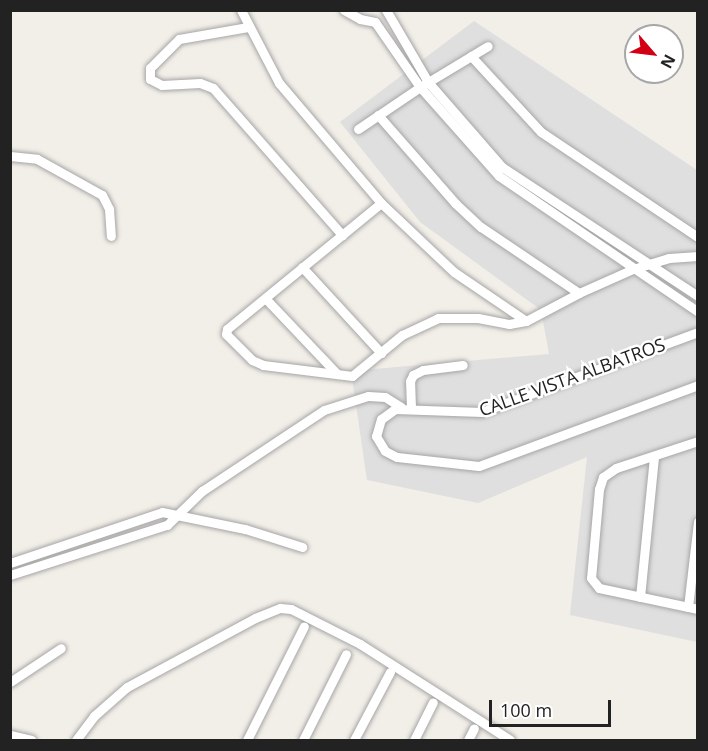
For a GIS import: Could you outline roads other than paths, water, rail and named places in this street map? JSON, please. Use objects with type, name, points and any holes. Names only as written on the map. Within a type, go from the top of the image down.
[{"type":"street","points":[[241,10],[279,82],[381,203],[447,267],[526,321]]},
{"type":"street","points":[[344,10],[360,19],[375,22],[499,176],[698,312]]},
{"type":"street","points":[[375,22],[386,11],[424,84],[502,167],[698,296]]},
{"type":"street","points":[[248,27],[178,39],[150,68],[150,79],[162,85],[200,83],[213,88],[342,235]]},
{"type":"street","points":[[358,129],[424,84],[488,46]]},
{"type":"street","points":[[471,56],[541,132],[698,237]]},
{"type":"street","points":[[378,115],[456,204],[482,227],[579,293]]},
{"type":"street","points":[[10,156],[37,159],[102,195],[110,209],[111,236]]},
{"type":"street","points":[[381,203],[227,329],[226,334],[257,363],[352,376],[359,373],[402,335],[438,318],[478,318],[509,324],[526,321],[579,293],[633,269],[669,258],[698,256]]},
{"type":"street","points":[[302,267],[381,353]]},
{"type":"street","points":[[265,298],[337,374]]},
{"type":"street","name":"CALLE VISTA ALBATROS","points":[[10,575],[157,530],[181,515],[202,491],[324,410],[368,396],[386,397],[406,408],[482,412],[698,332]]},
{"type":"street","points":[[463,365],[423,370],[413,375],[406,408],[386,413],[377,427],[379,444],[385,451],[397,456],[479,465],[698,385]]},
{"type":"street","points":[[698,441],[608,473],[599,489],[593,582],[599,588],[693,608],[698,522]]},
{"type":"street","points":[[640,597],[654,456]]},
{"type":"street","points":[[10,563],[162,512],[245,529],[302,547]]},
{"type":"street","points":[[76,741],[94,716],[127,687],[255,618],[280,608],[291,609],[360,644],[510,741]]},
{"type":"street","points":[[247,741],[304,626]]},
{"type":"street","points":[[10,682],[61,648]]},
{"type":"street","points":[[303,741],[346,654]]},
{"type":"street","points":[[354,741],[390,672]]},
{"type":"street","points":[[414,741],[433,702]]},
{"type":"street","points":[[468,741],[474,728]]},
{"type":"street","points":[[10,735],[31,741]]}]
